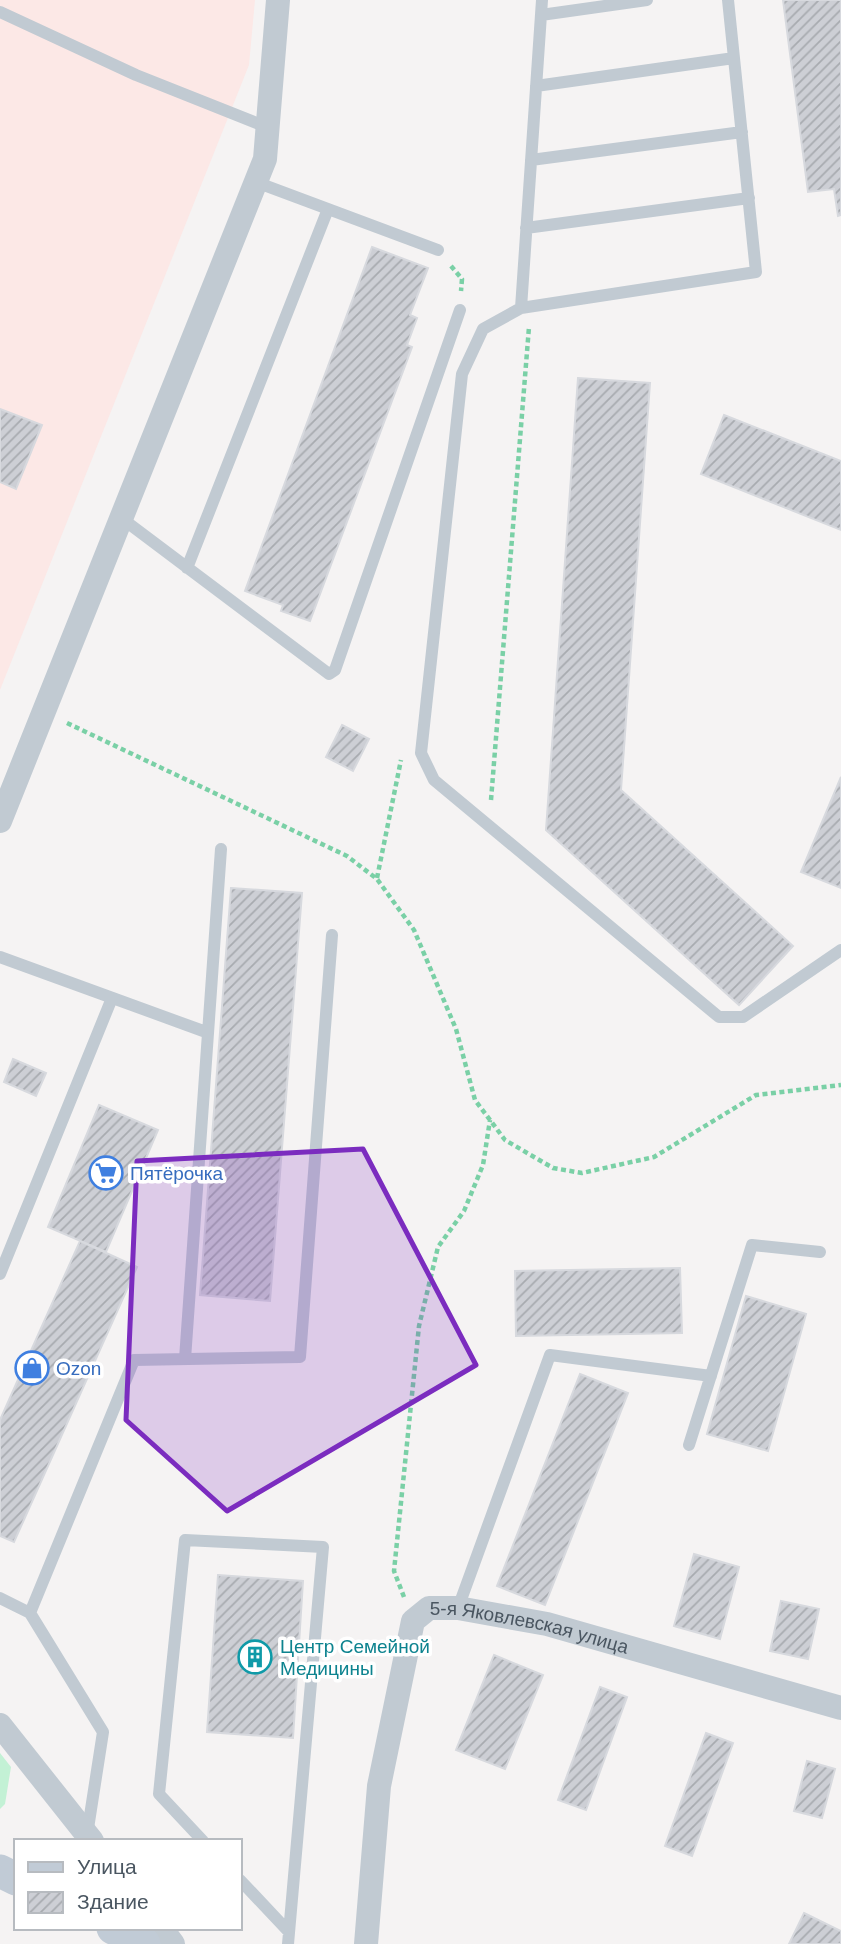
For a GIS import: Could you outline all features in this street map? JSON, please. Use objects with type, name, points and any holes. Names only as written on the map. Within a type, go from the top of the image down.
[{"type":"street","points":[[0,821],[265,159],[270,128],[278,0]]},
{"type":"street","name":"5-я Яковлевская улица","points":[[366,1944],[379,1786],[413,1620],[429,1608],[458,1608],[547,1624],[841,1708]]},
{"type":"street","points":[[0,1725],[90,1838]]},
{"type":"street","points":[[117,1930],[144,1944]]},
{"type":"lane","points":[[526,307],[526,228],[542,0]]},
{"type":"lane","points":[[541,15],[647,0]]},
{"type":"lane","points":[[728,0],[756,272],[526,307],[483,330],[462,374],[421,753],[434,780],[719,1017],[743,1017],[841,950]]},
{"type":"lane","points":[[0,12],[136,75],[270,128]]},
{"type":"lane","points":[[536,86],[734,58]]},
{"type":"lane","points":[[531,160],[742,132]]},
{"type":"lane","points":[[256,182],[438,250]]},
{"type":"lane","points":[[526,228],[748,198]]},
{"type":"lane","points":[[187,568],[328,209]]},
{"type":"lane","points":[[120,517],[321,671],[329,674],[335,670],[460,310]]},
{"type":"lane","points":[[185,1359],[221,849]]},
{"type":"lane","points":[[30,1613],[134,1360],[300,1357],[332,935]]},
{"type":"lane","points":[[0,957],[206,1032]]},
{"type":"lane","points":[[0,1274],[112,998]]},
{"type":"lane","points":[[689,1445],[752,1245],[820,1252]]},
{"type":"lane","points":[[458,1608],[550,1355],[711,1376]]},
{"type":"lane","points":[[201,1839],[159,1794],[185,1540],[323,1547],[288,1938]]},
{"type":"lane","points":[[0,1598],[30,1613],[103,1732],[90,1838]]},
{"type":"lane","points":[[242,1882],[288,1938]]},
{"type":"path","points":[[438,250],[462,279],[460,310]]},
{"type":"path","points":[[489,825],[526,307]]},
{"type":"path","points":[[45,712],[347,856],[377,879],[414,930],[456,1029],[475,1100],[505,1140],[553,1168],[582,1173],[654,1157],[756,1096],[840,1084]]},
{"type":"path","points":[[377,879],[403,747],[424,727]]},
{"type":"path","points":[[413,1620],[394,1571],[419,1326],[438,1247],[464,1211],[483,1165],[490,1120]]},
{"type":"highlighted area","points":[[363,1149],[476,1365],[227,1511],[126,1420],[137,1161]]},
{"type":"shaded area","points":[[0,0],[255,0],[249,65],[0,690]]},
{"type":"green space","points":[[0,1753],[11,1767],[5,1804],[0,1809]]},
{"type":"building","points":[[783,0],[841,0],[841,215],[838,216],[834,189],[808,192]]},
{"type":"building","points":[[372,247],[428,268],[410,315],[417,318],[407,345],[412,347],[310,621],[281,611],[283,605],[245,591]]},
{"type":"building","points":[[578,378],[650,383],[621,790],[793,946],[739,1005],[546,830]]},
{"type":"building","points":[[0,409],[42,425],[16,489],[0,482]]},
{"type":"building","points":[[724,415],[841,461],[841,530],[701,474]]},
{"type":"building","points":[[342,725],[369,739],[353,771],[326,757]]},
{"type":"building","points":[[841,777],[841,888],[801,872]]},
{"type":"building","points":[[231,888],[302,893],[270,1301],[200,1295]]},
{"type":"building","points":[[13,1059],[46,1073],[36,1096],[4,1082]]},
{"type":"building","points":[[99,1105],[158,1130],[106,1252],[48,1227]]},
{"type":"building","points":[[80,1241],[137,1267],[14,1542],[0,1536],[0,1420]]},
{"type":"building","points":[[680,1268],[682,1333],[516,1336],[515,1271]]},
{"type":"building","points":[[746,1296],[806,1314],[768,1451],[707,1434]]},
{"type":"building","points":[[580,1374],[628,1393],[545,1605],[497,1586]]},
{"type":"building","points":[[694,1554],[739,1567],[720,1639],[674,1626]]},
{"type":"building","name":"Центр Семейной Медицины","points":[[218,1575],[303,1581],[293,1738],[207,1732]]},
{"type":"building","points":[[781,1601],[819,1609],[808,1659],[770,1651]]},
{"type":"building","points":[[494,1655],[543,1675],[505,1769],[456,1750]]},
{"type":"building","points":[[600,1687],[627,1697],[586,1810],[558,1800]]},
{"type":"building","points":[[706,1733],[733,1743],[692,1856],[665,1846]]},
{"type":"building","points":[[807,1761],[835,1769],[822,1818],[794,1811]]},
{"type":"building","points":[[804,1913],[841,1931],[841,1944],[789,1944]]},
{"type":"place","name":"Пятёрочка","points":[[106,1173]]},
{"type":"place","name":"Ozon","points":[[32,1368]]},
{"type":"place","name":"Центр Семейной Медицины","points":[[255,1657]]}]
